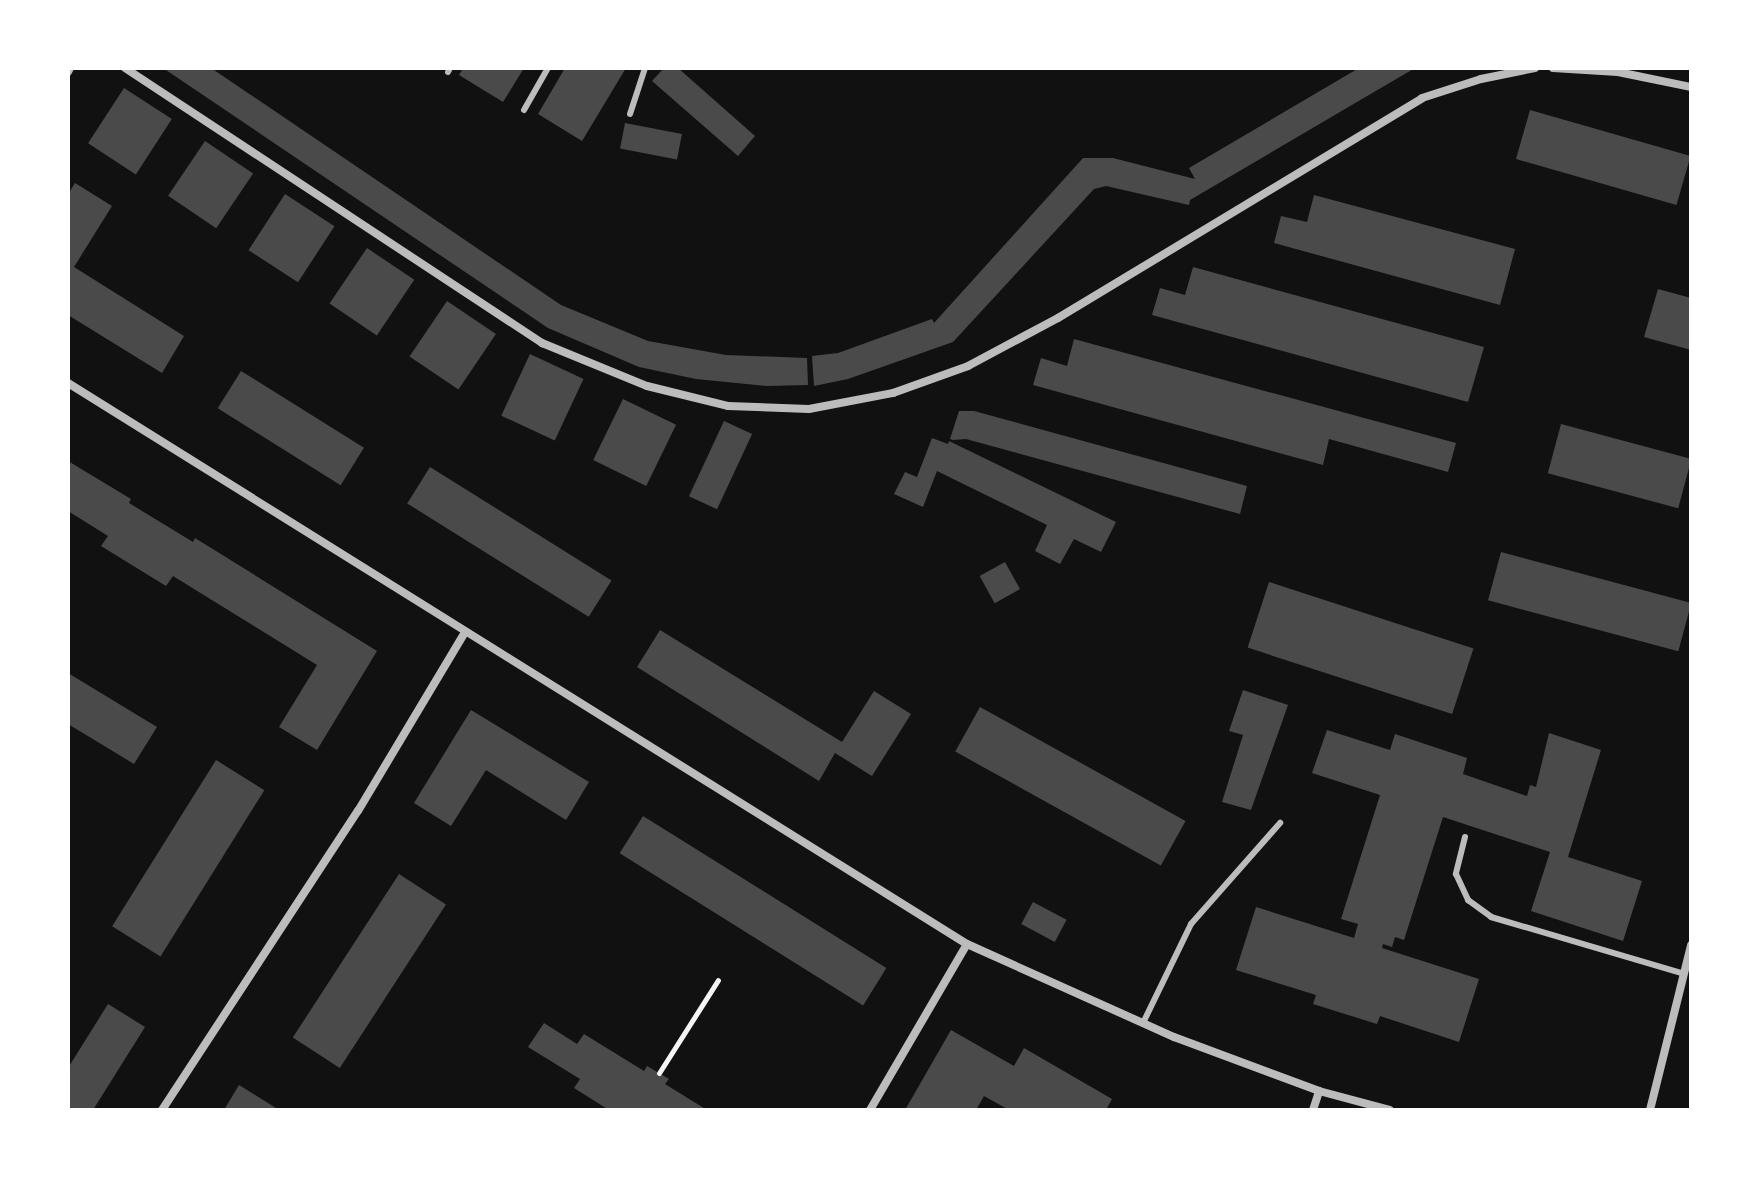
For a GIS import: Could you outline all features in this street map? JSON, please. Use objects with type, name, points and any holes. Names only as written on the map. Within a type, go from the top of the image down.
[{"type":"street","points":[[125,68],[542,343],[660,389],[728,406],[809,409],[893,393],[968,366],[1058,318],[1422,98],[1481,79],[1535,68]]},
{"type":"street","points":[[1553,68],[1618,72],[1691,87]]},
{"type":"street","points":[[68,383],[967,944],[1143,1023],[1319,1091],[1390,1110]]},
{"type":"street","points":[[162,1110],[358,811],[465,632]]},
{"type":"street","points":[[870,1110],[967,944]]},
{"type":"street","points":[[1650,1110],[1681,973],[1691,945]]},
{"type":"street","points":[[1313,1110],[1319,1091]]},
{"type":"lane","points":[[524,110],[548,68]]},
{"type":"lane","points":[[630,114],[645,68]]},
{"type":"lane","points":[[1143,1023],[1191,924],[1280,823]]},
{"type":"lane","points":[[1465,837],[1456,874],[1468,900],[1491,917],[1681,973]]},
{"type":"path","points":[[659,1073],[718,980]]},
{"type":"building","points":[[163,68],[211,68],[561,305],[648,341],[726,355],[807,358],[808,385],[766,386],[696,379],[639,367],[548,328]]},
{"type":"building","points":[[463,68],[524,68],[503,102],[459,75]]},
{"type":"building","points":[[565,68],[626,68],[582,141],[538,114]]},
{"type":"building","points":[[664,68],[678,68],[755,136],[738,156],[652,81]]},
{"type":"building","points":[[1359,68],[1415,68],[1190,200],[1189,205],[1106,186],[1094,189],[953,342],[848,379],[814,386],[812,356],[838,353],[932,319],[934,323],[1083,158],[1113,158],[1195,179],[1189,168]]},
{"type":"building","points":[[124,88],[172,119],[136,174],[88,143]]},
{"type":"building","points":[[1530,110],[1691,156],[1676,205],[1516,159]]},
{"type":"building","points":[[625,123],[682,134],[677,160],[620,149]]},
{"type":"building","points":[[205,141],[253,173],[216,228],[168,196]]},
{"type":"building","points":[[75,183],[112,206],[74,267],[184,336],[162,373],[68,315],[68,194]]},
{"type":"building","points":[[285,194],[334,226],[298,282],[249,250]]},
{"type":"building","points":[[1314,195],[1515,249],[1500,305],[1274,243],[1281,216],[1307,222]]},
{"type":"building","points":[[367,248],[414,280],[377,335],[330,304]]},
{"type":"building","points":[[1193,267],[1484,347],[1468,402],[1152,315],[1160,288],[1185,295]]},
{"type":"building","points":[[1658,289],[1691,298],[1691,350],[1644,337]]},
{"type":"building","points":[[447,301],[496,334],[458,390],[410,357]]},
{"type":"building","points":[[1074,339],[1456,443],[1448,472],[1329,439],[1323,465],[1033,385],[1041,358],[1067,366]]},
{"type":"building","points":[[530,354],[583,379],[555,441],[501,416]]},
{"type":"building","points":[[241,371],[364,448],[341,485],[218,408]]},
{"type":"building","points":[[623,399],[676,425],[646,486],[593,460]]},
{"type":"building","points":[[959,411],[974,411],[1247,486],[1240,514],[966,439],[950,439]]},
{"type":"building","points":[[724,421],[752,434],[717,509],[689,496]]},
{"type":"building","points":[[1561,424],[1691,459],[1678,508],[1548,473]]},
{"type":"building","points":[[932,438],[948,444],[949,441],[1116,522],[1101,552],[1074,539],[1060,564],[1035,551],[1047,525],[937,471],[923,507],[894,494],[905,472],[917,477]]},
{"type":"building","points":[[68,461],[131,499],[129,503],[193,542],[195,538],[377,651],[317,750],[279,727],[317,665],[173,576],[166,586],[101,546],[108,536],[68,511]]},
{"type":"building","points":[[430,467],[611,580],[589,617],[407,503]]},
{"type":"building","points":[[1501,552],[1691,603],[1678,651],[1488,600]]},
{"type":"building","points":[[1005,562],[1020,589],[995,603],[980,576]]},
{"type":"building","points":[[1269,582],[1473,648],[1452,714],[1248,648]]},
{"type":"building","points":[[660,630],[842,742],[874,691],[911,714],[872,776],[835,753],[819,781],[637,667]]},
{"type":"building","points":[[68,673],[157,727],[134,764],[68,724]]},
{"type":"building","points":[[1243,690],[1288,705],[1251,810],[1222,802],[1243,735],[1229,731]]},
{"type":"building","points":[[980,707],[1186,821],[1161,866],[955,752]]},
{"type":"building","points":[[471,710],[589,782],[566,820],[486,770],[451,826],[414,803]]},
{"type":"building","points":[[1327,730],[1390,750],[1395,734],[1467,758],[1463,774],[1527,796],[1530,785],[1536,787],[1549,733],[1601,750],[1568,857],[1642,881],[1623,941],[1531,911],[1550,852],[1443,817],[1404,940],[1395,937],[1392,947],[1383,944],[1382,948],[1479,979],[1459,1042],[1380,1016],[1377,1024],[1313,1004],[1316,995],[1236,970],[1256,907],[1354,938],[1358,924],[1341,919],[1380,795],[1312,773]]},
{"type":"building","points":[[216,760],[264,790],[160,956],[112,926]]},
{"type":"building","points":[[643,816],[886,968],[863,1005],[620,853]]},
{"type":"building","points":[[399,874],[446,904],[340,1068],[293,1038]]},
{"type":"building","points":[[1033,902],[1067,920],[1055,942],[1021,924]]},
{"type":"building","points":[[108,1004],[145,1027],[93,1110],[68,1110],[68,1068]]},
{"type":"building","points":[[544,1023],[577,1044],[584,1034],[644,1071],[647,1066],[669,1079],[665,1084],[707,1110],[609,1110],[574,1088],[580,1079],[528,1047]]},
{"type":"building","points":[[951,1030],[1014,1066],[1024,1048],[1112,1099],[1106,1110],[1009,1110],[984,1096],[976,1110],[905,1110]]},
{"type":"building","points":[[239,1085],[276,1108],[275,1110],[224,1110]]}]
